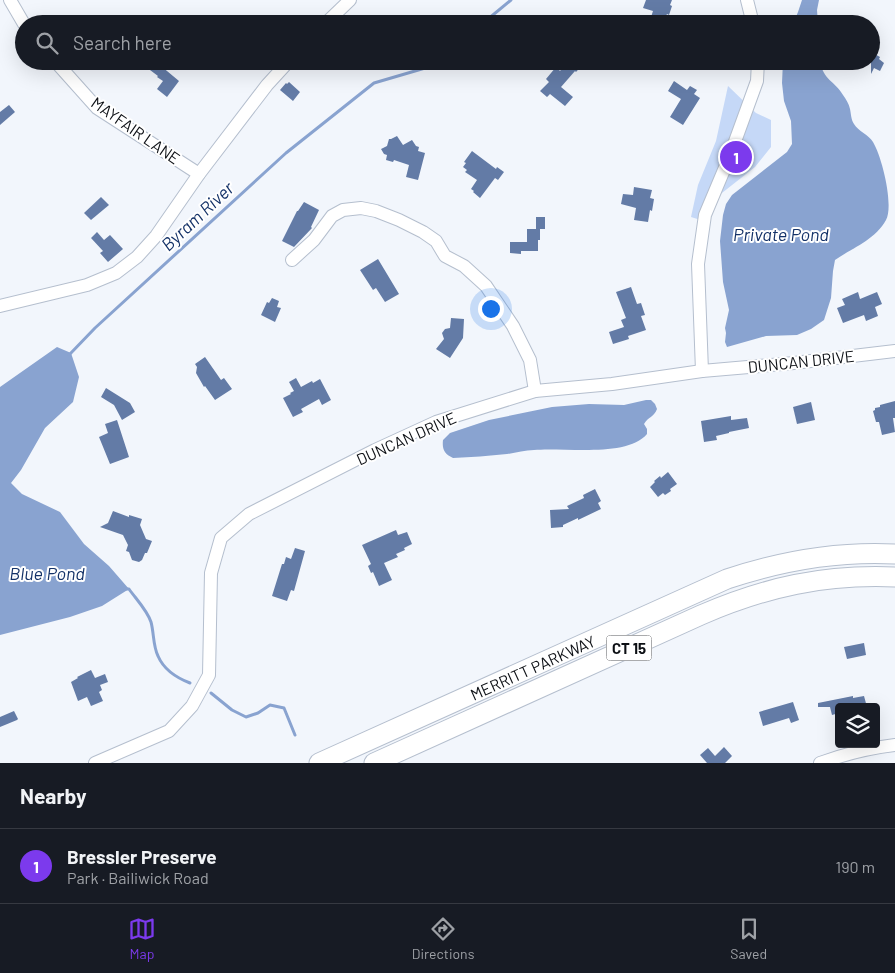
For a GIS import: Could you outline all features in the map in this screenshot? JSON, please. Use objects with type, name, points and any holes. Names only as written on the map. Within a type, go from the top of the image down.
[{"type":"highway","name":"MERRITT PARKWAY","points":[[318,763],[726,579],[761,568],[815,558],[860,554],[895,554]]},
{"type":"highway","name":"MERRITT PARKWAY","points":[[374,763],[735,601],[787,586],[822,579],[895,577]]},
{"type":"street","points":[[10,0],[19,15]]},
{"type":"street","points":[[334,15],[350,0]]},
{"type":"street","points":[[747,0],[751,15]]},
{"type":"street","name":"MAYFAIR LANE","points":[[63,70],[97,108],[199,174]]},
{"type":"street","points":[[0,306],[87,285],[116,273],[137,258],[156,236],[199,174],[267,85],[281,70]]},
{"type":"street","points":[[702,371],[698,264],[705,215],[729,158],[757,81],[758,70]]},
{"type":"street","points":[[292,260],[314,240],[332,216],[344,210],[361,208],[376,211],[400,220],[423,232],[436,241],[445,256],[464,266],[486,286],[513,326],[530,360],[535,391]]},
{"type":"street","name":"DUNCAN DRIVE","points":[[96,763],[169,731],[192,706],[209,674],[211,573],[221,538],[249,514],[375,450],[436,422],[535,391],[612,384],[702,371],[794,363],[895,351]]},
{"type":"street","points":[[820,763],[873,748],[895,745]]},
{"type":"shaded area","points":[[728,86],[756,113],[771,120],[771,147],[755,167],[713,200],[707,222],[691,217],[698,185],[716,141]]},
{"type":"water","points":[[802,0],[819,0],[817,15],[797,15]]},
{"type":"water","name":"Private Pond","points":[[783,70],[823,70],[826,76],[840,90],[850,107],[852,121],[871,140],[876,149],[886,181],[889,204],[888,213],[886,220],[876,233],[835,260],[831,298],[824,320],[811,329],[797,335],[766,336],[727,347],[725,328],[729,310],[723,282],[720,241],[723,215],[726,204],[732,195],[787,152],[792,144],[791,121],[784,101]]},
{"type":"water","name":"Blue Pond","points":[[57,347],[71,353],[79,377],[73,402],[45,428],[21,470],[11,483],[22,494],[60,512],[84,544],[109,566],[129,589],[102,606],[70,617],[0,635],[0,387]]},
{"type":"water","points":[[651,400],[657,409],[644,424],[647,434],[638,441],[625,446],[594,450],[531,450],[500,455],[453,458],[443,449],[443,440],[450,433],[489,420],[552,407],[589,404],[624,405]]},
{"type":"building","points":[[646,0],[672,0],[669,15],[652,15],[653,11],[643,8]]},
{"type":"building","points":[[880,60],[884,63],[880,71],[878,70],[880,70]]},
{"type":"building","points":[[150,70],[166,70],[179,81],[167,97],[157,89],[163,81]]},
{"type":"building","points":[[554,70],[578,70],[561,87],[573,97],[565,106],[550,94],[547,97],[540,91],[549,82],[546,79]]},
{"type":"building","points":[[674,81],[687,90],[690,86],[697,90],[694,94],[700,98],[683,125],[670,117],[681,99],[668,91]]},
{"type":"building","points":[[289,82],[300,92],[293,101],[280,90]]},
{"type":"building","points":[[9,105],[15,112],[0,125],[0,112]]},
{"type":"building","points":[[397,136],[403,145],[412,140],[419,147],[418,151],[425,153],[418,180],[406,177],[409,165],[394,160],[393,162],[386,160],[387,155],[381,149],[387,146],[389,139]]},
{"type":"building","points":[[472,151],[496,169],[497,167],[504,172],[498,180],[495,178],[480,198],[471,189],[477,180],[465,172],[467,170],[463,167],[466,163],[464,162]]},
{"type":"building","points":[[634,187],[652,190],[650,198],[654,199],[648,222],[634,220],[636,208],[621,204],[623,194],[633,195]]},
{"type":"building","points":[[101,197],[109,205],[91,220],[84,213]]},
{"type":"building","points":[[304,202],[319,210],[312,228],[294,247],[282,241],[297,211]]},
{"type":"building","points":[[536,217],[545,217],[545,229],[540,229],[538,251],[521,251],[521,254],[510,253],[510,242],[527,242],[527,229],[536,229]]},
{"type":"building","points":[[97,232],[104,240],[110,235],[123,249],[108,262],[100,253],[103,251],[91,238]]},
{"type":"building","points":[[378,259],[399,294],[385,302],[376,288],[373,290],[360,270]]},
{"type":"building","points":[[631,287],[637,304],[641,303],[645,315],[641,316],[646,330],[628,336],[629,339],[613,344],[609,332],[624,327],[621,320],[626,318],[616,292]]},
{"type":"building","points":[[858,292],[860,299],[877,292],[882,304],[875,307],[878,316],[866,321],[864,315],[843,323],[837,308],[845,305],[842,299]]},
{"type":"building","points":[[272,298],[279,301],[277,307],[281,308],[275,322],[261,315],[267,302],[269,303]]},
{"type":"building","points":[[451,318],[464,319],[463,338],[450,358],[436,349],[444,339],[442,333],[445,329],[450,328]]},
{"type":"building","points":[[205,357],[221,380],[224,378],[232,389],[215,400],[204,387],[196,373],[197,367],[195,364]]},
{"type":"building","points":[[296,378],[301,387],[320,379],[331,400],[322,405],[319,399],[301,409],[303,412],[293,417],[283,398],[294,391],[289,382]]},
{"type":"building","points":[[106,388],[130,403],[135,412],[122,420],[114,405],[101,397]]},
{"type":"building","points":[[895,401],[895,418],[893,418],[895,432],[882,435],[879,422],[876,422],[873,411],[875,408],[880,407],[880,405]]},
{"type":"building","points":[[811,402],[815,420],[797,424],[793,407]]},
{"type":"building","points":[[731,416],[731,420],[747,418],[749,428],[716,436],[717,440],[704,442],[701,421]]},
{"type":"building","points":[[117,420],[129,457],[110,464],[99,437],[108,433],[105,424]]},
{"type":"building","points":[[668,472],[677,484],[670,489],[671,491],[665,495],[663,493],[658,497],[650,487],[660,476],[661,478]]},
{"type":"building","points":[[595,489],[601,501],[598,503],[601,509],[563,525],[563,527],[551,528],[550,510],[569,509],[567,506],[584,498],[583,495]]},
{"type":"building","points":[[113,511],[129,517],[129,515],[142,519],[140,525],[146,539],[152,541],[147,553],[139,562],[132,560],[129,552],[126,551],[128,545],[123,535],[100,527],[108,523]]},
{"type":"building","points":[[396,530],[398,535],[407,532],[412,544],[396,554],[398,557],[384,563],[392,580],[379,586],[368,566],[371,564],[362,545]]},
{"type":"building","points":[[295,548],[305,551],[294,591],[291,590],[287,601],[272,596],[282,564],[284,564],[286,557],[291,559]]},
{"type":"building","points":[[864,643],[866,655],[847,659],[844,647]]},
{"type":"building","points":[[91,670],[95,678],[105,674],[108,682],[100,685],[102,690],[99,692],[103,701],[91,706],[87,697],[78,701],[71,682]]},
{"type":"building","points":[[853,696],[853,698],[864,696],[866,703],[835,703],[835,714],[832,715],[830,707],[818,707],[818,703]]},
{"type":"building","points":[[793,702],[799,720],[791,723],[789,718],[763,726],[759,712]]},
{"type":"building","points":[[14,711],[18,719],[0,727],[0,717]]},
{"type":"building","points":[[724,747],[732,756],[725,763],[707,763],[700,755],[708,748],[715,756]]},
{"type":"waterway","name":"Byram River","points":[[493,15],[511,0]]},
{"type":"waterway","name":"Byram River","points":[[69,355],[95,328],[286,153],[374,83],[418,70]]},
{"type":"waterway","points":[[125,589],[129,589],[149,618],[156,652],[161,661],[171,673],[190,683]]},
{"type":"waterway","points":[[211,693],[232,710],[246,717],[258,713],[270,705],[284,708],[295,735]]},
{"type":"place","name":"Bressler Preserve","points":[[736,157]]}]
